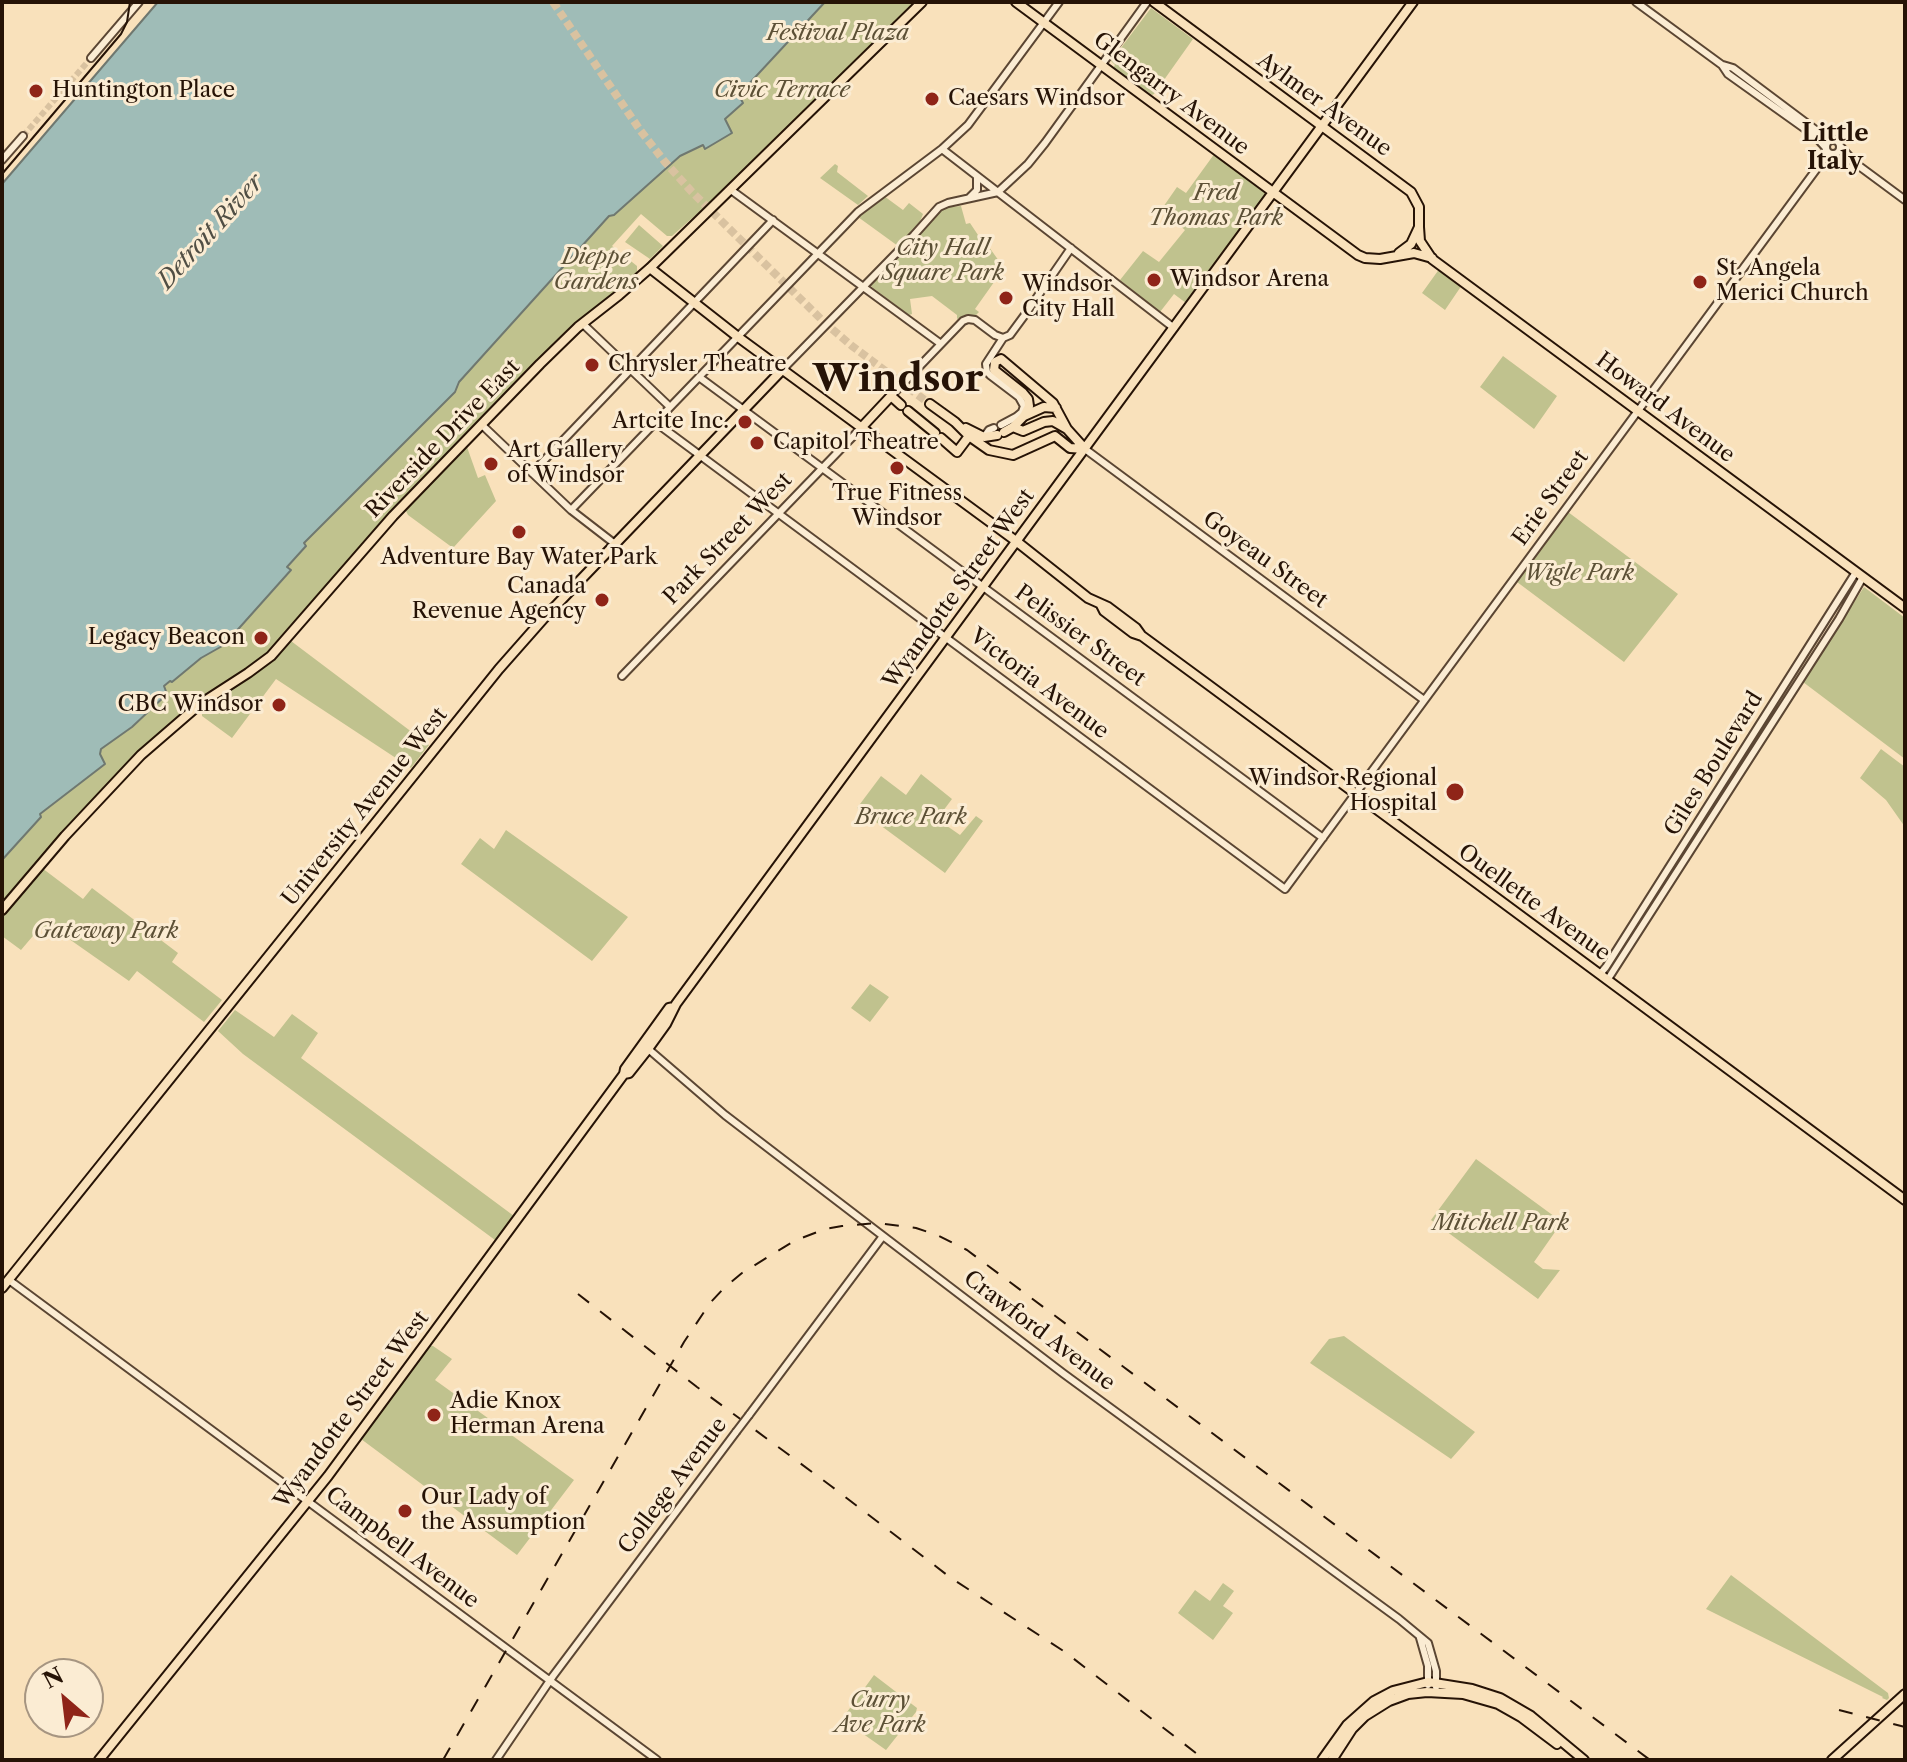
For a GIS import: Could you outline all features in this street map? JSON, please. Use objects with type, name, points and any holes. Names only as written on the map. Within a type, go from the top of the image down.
[{"type":"main road","name":"Riverside Drive East","points":[[2,910],[73,827],[153,743],[200,704],[271,656],[393,516],[540,364],[650,268],[922,2]]},
{"type":"main road","name":"Glengarry Avenue","points":[[1016,2],[1358,255],[1380,259],[1414,253],[1432,259]]},
{"type":"main road","name":"Aylmer Avenue","points":[[1154,2],[1411,192],[1419,207],[1419,227]]},
{"type":"main road","name":"Wyandotte Street West","points":[[99,1760],[308,1501],[624,1074],[629,1073],[669,1008],[674,1007],[711,957],[1413,2]]},
{"type":"main road","points":[[1395,256],[1411,244],[1419,227]]},
{"type":"main road","points":[[1419,227],[1420,241],[1432,259]]},
{"type":"main road","name":"Howard Avenue","points":[[1432,259],[1905,608]]},
{"type":"main road","name":"Ouellette Avenue","points":[[650,268],[782,370],[1054,570],[1073,580],[1098,603],[1136,628],[1142,636],[1905,1200]]},
{"type":"main road","points":[[930,404],[984,437],[1013,427],[1029,406],[1023,393],[995,372],[993,365],[1004,360],[1057,408],[1067,429],[1085,449]]},
{"type":"main road","name":"University Avenue West","points":[[2,1288],[502,666],[544,618],[782,370]]},
{"type":"main road","points":[[861,428],[891,396],[957,452],[969,436]]},
{"type":"main road","points":[[1024,416],[1044,407],[1057,408]]},
{"type":"main road","points":[[1013,427],[1023,431],[1053,421],[1067,429]]},
{"type":"main road","points":[[955,422],[989,450],[1013,455],[1055,436],[1070,448],[1085,449]]},
{"type":"main road","points":[[1332,1760],[1352,1729],[1365,1716],[1389,1701],[1432,1687]]},
{"type":"main road","points":[[1322,1760],[1347,1725],[1374,1701],[1393,1691],[1432,1687],[1472,1689],[1500,1698],[1531,1716],[1583,1760]]},
{"type":"main road","points":[[1832,1760],[1905,1694]]},
{"type":"street","points":[[91,58],[139,2]]},
{"type":"street","points":[[571,510],[858,212],[942,149],[968,125],[1059,2]]},
{"type":"street","points":[[782,370],[939,207],[998,192],[1039,151],[1147,2]]},
{"type":"street","points":[[1636,2],[1722,65],[1728,74],[1790,115],[1832,151],[1855,163],[1905,200]]},
{"type":"street","points":[[1790,115],[1837,141],[1832,151]]},
{"type":"street","points":[[2,160],[23,136]]},
{"type":"street","name":"Erie Street","points":[[1285,889],[1637,410],[1832,151],[1827,143],[1831,140]]},
{"type":"street","points":[[942,149],[1174,328]]},
{"type":"street","points":[[968,199],[977,190],[977,176]]},
{"type":"street","points":[[731,190],[941,344]]},
{"type":"street","points":[[532,473],[773,220]]},
{"type":"street","points":[[999,430],[1022,412],[1024,406],[1019,397],[990,375],[986,364],[1071,248]]},
{"type":"street","points":[[891,396],[959,324],[968,319],[975,320],[1003,338]]},
{"type":"street","points":[[583,324],[670,407]]},
{"type":"street","name":"Pelissier Street","points":[[699,377],[1323,838]]},
{"type":"street","name":"Victoria Avenue","points":[[655,422],[1285,889]]},
{"type":"street","points":[[482,425],[571,510],[615,544]]},
{"type":"street","name":"Park Street West","points":[[622,676],[861,428]]},
{"type":"street","name":"Goyeau Street","points":[[1085,449],[1424,700]]},
{"type":"street","name":"Giles Boulevard","points":[[1604,976],[1606,967],[1860,575]]},
{"type":"street","name":"Crawford Avenue","points":[[646,1047],[725,1115],[883,1236],[1428,1643],[1436,1671],[1432,1687]]},
{"type":"street","name":"College Avenue","points":[[496,1760],[550,1681],[883,1236]]},
{"type":"street","name":"Campbell Avenue","points":[[9,1280],[657,1760]]},
{"type":"green space","points":[[825,2],[919,2],[752,165],[672,236],[667,236],[641,214],[612,246],[637,266],[637,272],[537,360],[385,518],[285,638],[248,669],[181,714],[140,749],[55,841],[2,905],[2,860],[41,817],[39,815],[104,764],[101,749],[132,727],[167,694],[163,686],[224,645],[291,571],[287,568],[306,546],[303,544],[455,392],[459,382],[609,216],[680,156],[703,145],[705,148],[725,119],[736,90],[748,86]]},
{"type":"green space","points":[[1151,8],[1193,39],[1152,95],[1113,68],[1115,65],[1111,61]]},
{"type":"green space","name":"Fred Thomas Park","points":[[1215,153],[1266,194],[1186,303],[1174,294],[1160,312],[1120,280],[1143,251],[1159,262],[1185,230],[1161,210],[1177,187],[1186,193]]},
{"type":"green space","points":[[835,164],[838,166],[837,172],[868,196],[858,205],[820,178]]},
{"type":"green space","points":[[884,196],[903,210],[909,203],[923,214],[919,224],[898,246],[858,217]]},
{"type":"green space","name":"City Hall Square Park","points":[[961,206],[966,224],[970,223],[980,238],[975,246],[984,252],[989,247],[1004,268],[975,309],[979,312],[975,316],[967,314],[957,319],[957,315],[932,296],[910,299],[912,314],[909,315],[870,285],[938,211]]},
{"type":"green space","points":[[639,225],[663,246],[650,259],[625,242]]},
{"type":"green space","points":[[1440,268],[1462,285],[1445,310],[1422,293]]},
{"type":"green space","points":[[1503,356],[1557,396],[1534,429],[1480,387]]},
{"type":"green space","points":[[467,447],[478,478],[485,475],[496,501],[453,548],[406,511]]},
{"type":"green space","name":"Wigle Park","points":[[1564,509],[1678,594],[1624,662],[1513,579]]},
{"type":"green space","points":[[1864,587],[1905,618],[1905,759],[1803,682]]},
{"type":"green space","points":[[291,641],[429,745],[411,768],[276,679],[232,738],[202,716],[202,707],[257,672]]},
{"type":"green space","points":[[1881,749],[1905,767],[1905,827],[1886,800],[1860,778]]},
{"type":"green space","name":"Bruce Park","points":[[921,774],[952,799],[937,819],[960,835],[976,816],[983,821],[945,873],[857,808],[881,776],[906,795]]},
{"type":"green space","points":[[506,830],[628,917],[592,961],[461,864],[480,838],[494,849]]},
{"type":"green space","name":"Gateway Park","points":[[42,868],[83,899],[92,888],[178,953],[172,962],[222,1000],[204,1022],[137,971],[129,981],[52,927],[38,930],[21,950],[2,936],[2,916]]},
{"type":"green space","points":[[870,984],[889,997],[870,1022],[851,1008]]},
{"type":"green space","points":[[235,1010],[274,1037],[292,1014],[318,1033],[301,1058],[514,1216],[495,1240],[243,1054],[218,1031]]},
{"type":"green space","name":"Mitchell Park","points":[[1476,1159],[1562,1222],[1534,1262],[1543,1269],[1560,1270],[1538,1299],[1431,1220]]},
{"type":"green space","points":[[1344,1336],[1475,1432],[1451,1459],[1310,1363],[1329,1339]]},
{"type":"green space","points":[[430,1346],[452,1359],[435,1380],[574,1480],[517,1555],[361,1439]]},
{"type":"green space","points":[[1731,1575],[1888,1693],[1889,1698],[1882,1698],[1706,1609]]},
{"type":"green space","points":[[1223,1583],[1234,1591],[1223,1606],[1233,1613],[1213,1640],[1178,1613],[1195,1590],[1210,1601]]},
{"type":"green space","name":"Curry Ave Park","points":[[874,1675],[917,1708],[886,1750],[842,1719]]},
{"type":"water","name":"Detroit River","points":[[158,2],[825,2],[747,86],[736,90],[743,103],[725,119],[732,133],[705,149],[703,145],[680,156],[614,215],[609,216],[459,382],[455,392],[304,543],[306,546],[287,567],[291,570],[224,645],[164,686],[167,694],[132,727],[101,749],[105,764],[40,814],[41,817],[2,860],[2,184]]},
{"type":"tunnel","points":[[553,2],[640,130],[692,192],[825,323],[930,404]]},
{"type":"tunnel","points":[[23,136],[91,58]]},
{"type":"tram line","points":[[2,174],[121,34],[127,22],[130,2]]},
{"type":"railway","points":[[443,1760],[684,1342],[710,1303],[742,1273],[794,1241],[825,1229],[876,1223],[916,1228],[967,1250],[1650,1760]]},
{"type":"railway","points":[[578,1294],[951,1578],[1065,1652],[1205,1760]]},
{"type":"railway","points":[[1839,1710],[1905,1727]]},
{"type":"place","name":"Huntington Place","points":[[36,91]]},
{"type":"place","name":"Caesars Windsor","points":[[932,99]]},
{"type":"place","name":"Windsor Arena","points":[[1154,280]]},
{"type":"place","name":"St. Angela Merici Church","points":[[1700,282]]},
{"type":"place","name":"Windsor City Hall","points":[[1006,298]]},
{"type":"place","name":"Chrysler Theatre","points":[[592,365]]},
{"type":"place","name":"Artcite Inc.","points":[[745,422]]},
{"type":"place","name":"Capitol Theatre","points":[[757,443]]},
{"type":"place","name":"Art Gallery of Windsor","points":[[491,464]]},
{"type":"place","name":"True Fitness Windsor","points":[[897,468]]},
{"type":"place","name":"Adventure Bay Water Park","points":[[519,532]]},
{"type":"place","name":"Canada Revenue Agency","points":[[602,600]]},
{"type":"place","name":"Legacy Beacon","points":[[261,638]]},
{"type":"place","name":"CBC Windsor","points":[[279,705]]},
{"type":"place","name":"Windsor Regional Hospital","points":[[1455,792]]},
{"type":"place","name":"Adie Knox Herman Arena","points":[[434,1415]]},
{"type":"place","name":"Our Lady of the Assumption","points":[[405,1511]]},
{"type":"district","name":"Little Italy","points":[[1835,148]]},
{"type":"district","name":"Windsor","points":[[898,380]]},
{"type":"park label","name":"Festival Plaza","points":[[838,34]]},
{"type":"park label","name":"Civic Terrace","points":[[782,91]]},
{"type":"park label","name":"Dieppe Gardens","points":[[596,270]]}]
